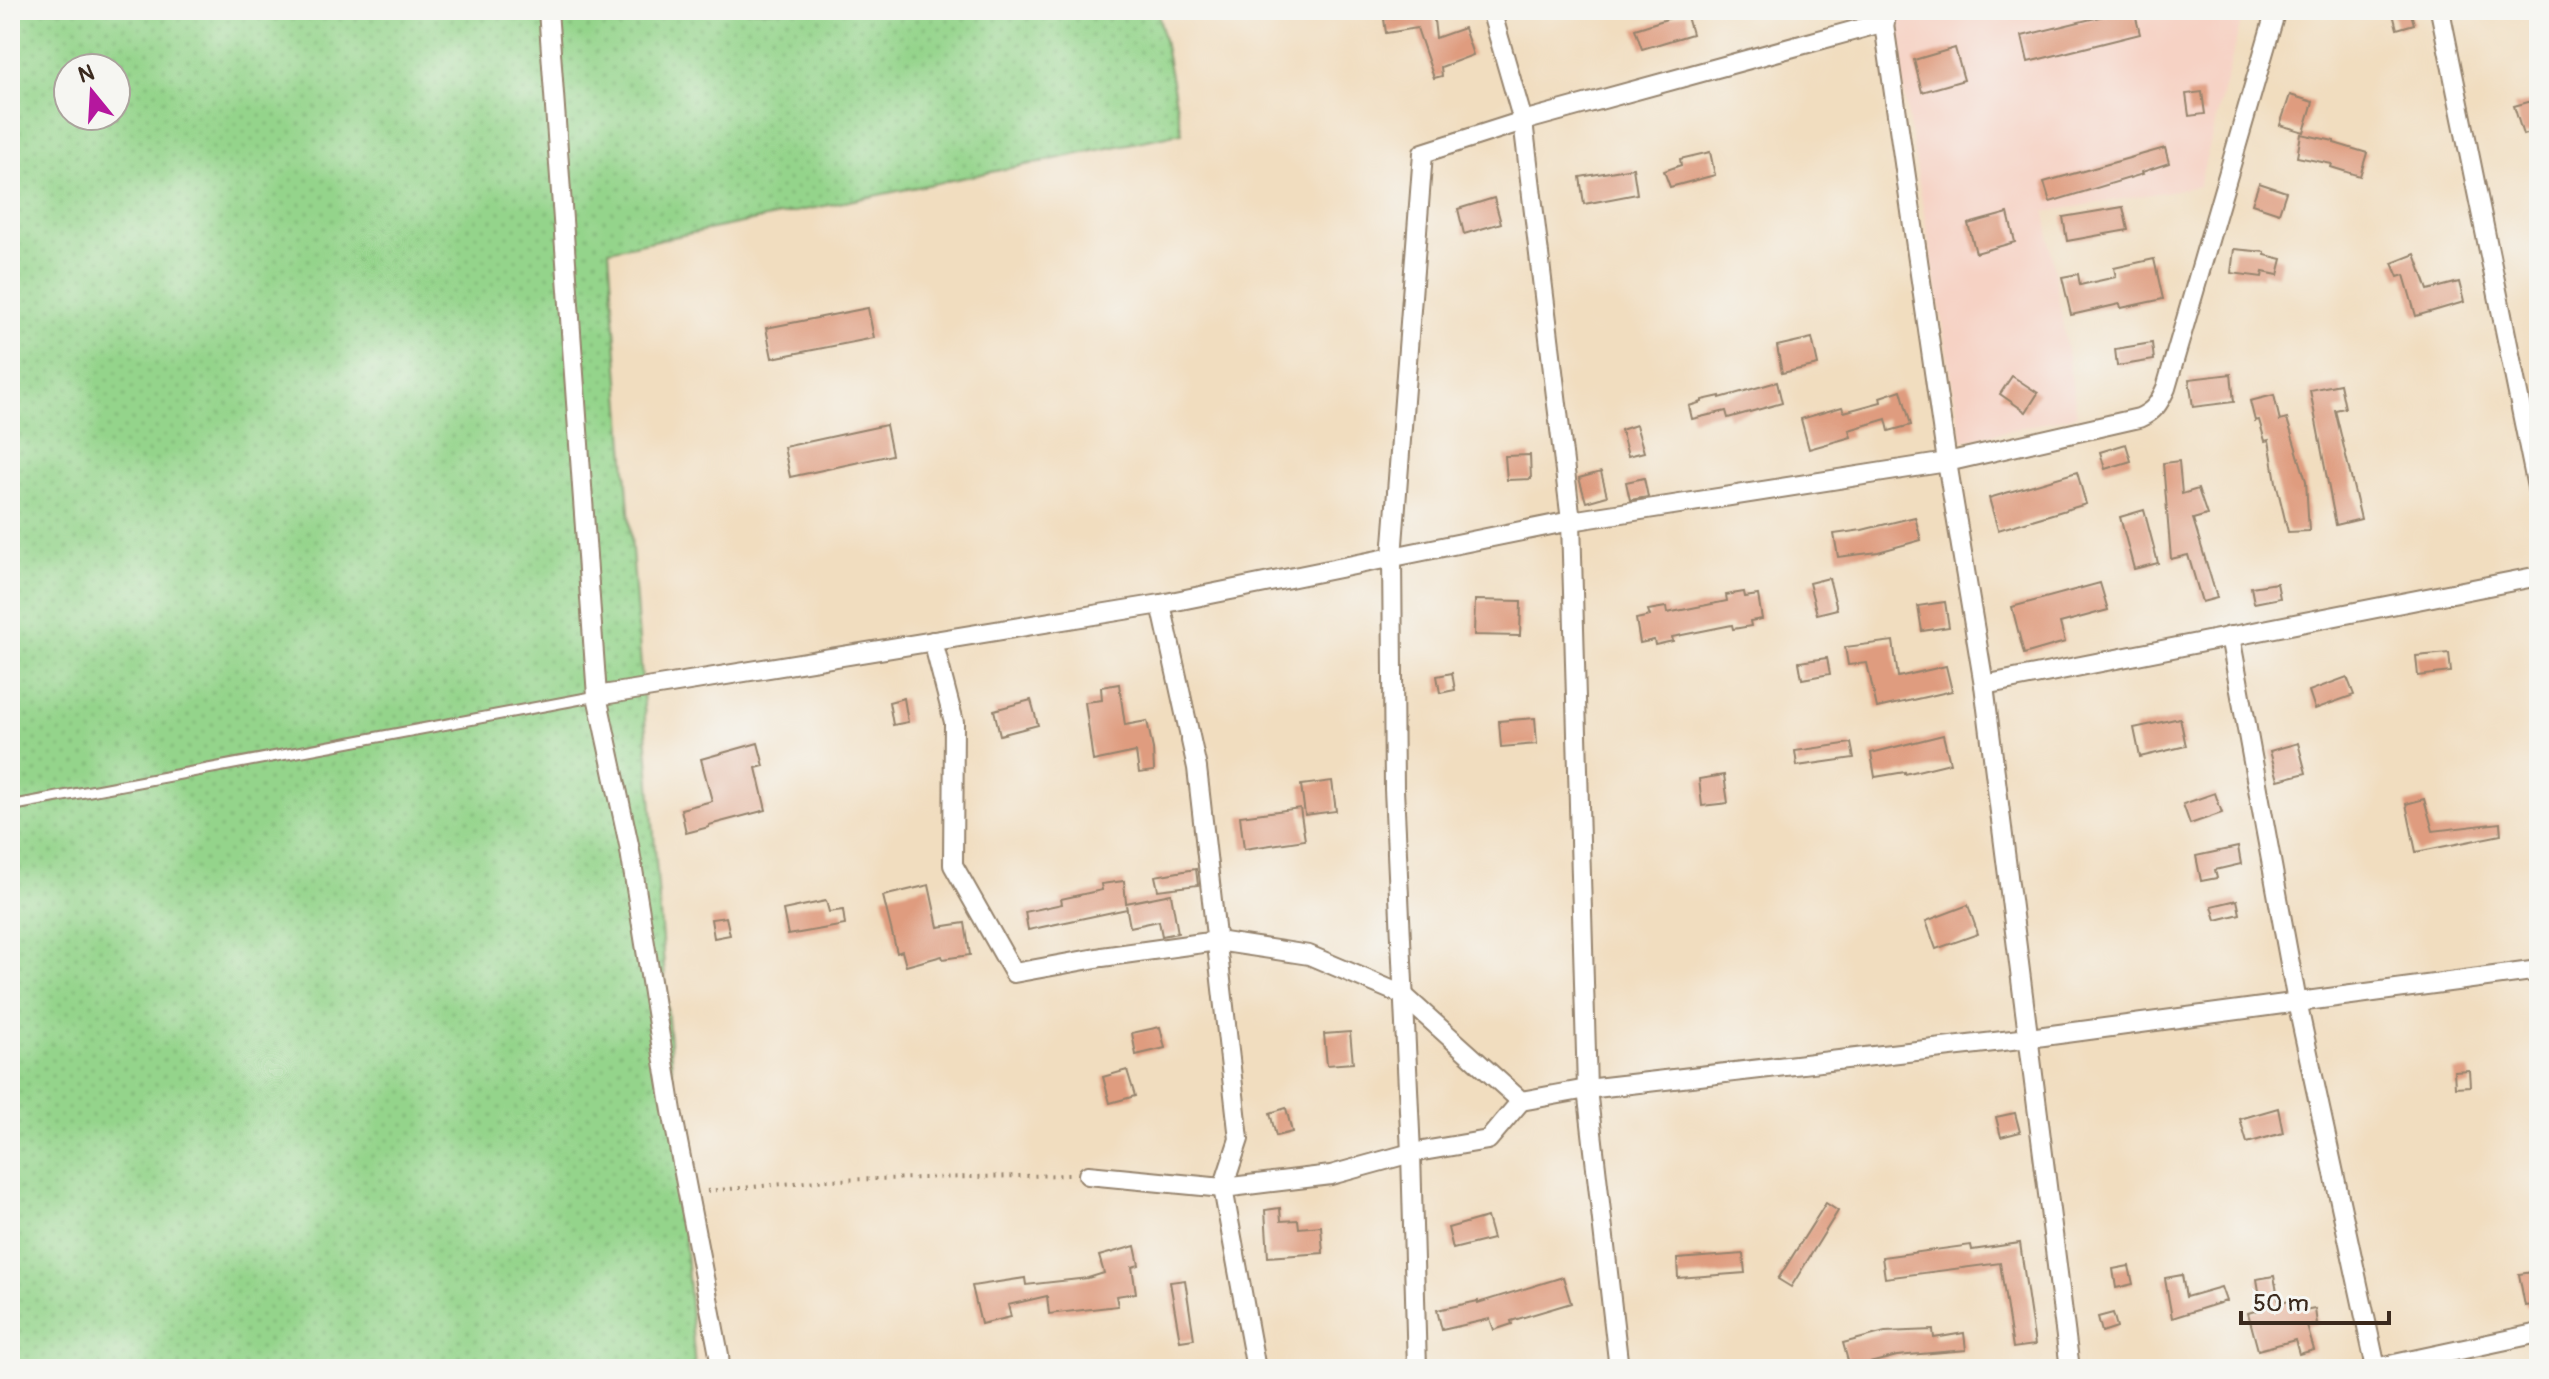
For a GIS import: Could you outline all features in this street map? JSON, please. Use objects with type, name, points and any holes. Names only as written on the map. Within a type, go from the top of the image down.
[{"type":"street","points":[[548,10],[597,696],[629,845],[672,1111],[720,1369]]},
{"type":"street","points":[[1491,10],[1523,121],[1571,521],[1587,1089],[1619,1369]]},
{"type":"street","points":[[597,696],[1161,604],[1571,521],[1947,462],[2139,418],[2159,405],[2166,388],[2276,10]]},
{"type":"street","points":[[2440,10],[2539,497]]},
{"type":"street","points":[[1417,1369],[1411,1153],[1394,789],[1392,557],[1423,153],[1884,16],[1947,462],[1984,685],[2070,1369]]},
{"type":"street","points":[[1984,685],[2539,576]]},
{"type":"street","points":[[1161,604],[1197,768],[1239,1139],[1223,1188],[1256,1369]]},
{"type":"street","points":[[2230,636],[2297,1002],[2373,1368],[2406,1366],[2539,1333]]},
{"type":"street","points":[[933,641],[954,722],[953,865],[1014,973],[1217,941],[1309,955],[1403,995],[1521,1101]]},
{"type":"street","points":[[1088,1175],[1223,1188],[1331,1175],[1411,1153],[1488,1140],[1521,1101],[1587,1089],[2029,1038],[2539,970]]},
{"type":"lane","points":[[10,806],[597,696]]},
{"type":"path","points":[[688,1192],[828,1180],[1088,1175]]},
{"type":"shaded area","points":[[1890,10],[2244,10],[2199,186],[2045,212],[2077,415],[1962,441]]},
{"type":"green space","points":[[10,10],[1158,10],[1182,133],[609,250],[695,1369],[10,1369]]},
{"type":"building","points":[[2134,10],[2140,34],[2028,62],[2022,36]]},
{"type":"building","points":[[2392,10],[2410,10],[2414,24],[2397,29]]},
{"type":"building","points":[[1433,11],[1436,38],[1464,28],[1473,55],[1441,67],[1442,76],[1434,78],[1417,28],[1386,33],[1384,19]]},
{"type":"building","points":[[1686,13],[1692,34],[1642,49],[1635,29]]},
{"type":"building","points":[[1955,48],[1964,80],[1922,92],[1914,60]]},
{"type":"building","points":[[2202,92],[2205,114],[2189,116],[2186,94]]},
{"type":"building","points":[[2290,95],[2313,102],[2304,132],[2280,125]]},
{"type":"building","points":[[2539,99],[2539,130],[2523,135],[2514,106]]},
{"type":"building","points":[[2301,134],[2334,141],[2367,153],[2360,176],[2331,167],[2332,164],[2297,157]]},
{"type":"building","points":[[2165,148],[2169,163],[2050,202],[2044,182]]},
{"type":"building","points":[[1710,152],[1715,175],[1670,187],[1664,171],[1681,165],[1680,159]]},
{"type":"building","points":[[1633,168],[1637,194],[1584,204],[1580,177]]},
{"type":"building","points":[[2259,183],[2286,192],[2279,213],[2252,204]]},
{"type":"building","points":[[1494,198],[1501,223],[1464,234],[1458,209]]},
{"type":"building","points":[[2123,207],[2128,230],[2067,241],[2063,217]]},
{"type":"building","points":[[2008,213],[2015,242],[1976,253],[1968,224]]},
{"type":"building","points":[[2234,249],[2265,252],[2265,255],[2282,259],[2278,275],[2263,272],[2262,277],[2231,273]]},
{"type":"building","points":[[2415,254],[2428,290],[2459,282],[2464,302],[2416,316],[2404,275],[2398,277],[2392,263]]},
{"type":"building","points":[[2154,259],[2163,299],[2121,308],[2120,304],[2071,315],[2062,277],[2078,274],[2080,285],[2116,277],[2114,268]]},
{"type":"building","points":[[868,308],[874,338],[772,358],[766,328]]},
{"type":"building","points":[[1812,338],[1818,365],[1782,373],[1777,346]]},
{"type":"building","points":[[2152,343],[2154,360],[2117,366],[2115,349]]},
{"type":"building","points":[[2231,374],[2234,402],[2193,407],[2189,379]]},
{"type":"building","points":[[2012,376],[2038,393],[2026,412],[2000,394]]},
{"type":"building","points":[[1777,382],[1782,403],[1728,418],[1726,411],[1692,419],[1689,406],[1702,400]]},
{"type":"building","points":[[2340,384],[2345,408],[2335,410],[2361,519],[2336,525],[2310,390]]},
{"type":"building","points":[[1901,390],[1911,425],[1889,431],[1886,419],[1849,430],[1851,437],[1809,449],[1801,419],[1842,407],[1844,412],[1881,402],[1880,397]]},
{"type":"building","points":[[2274,395],[2280,421],[2287,419],[2306,481],[2309,531],[2288,532],[2269,440],[2265,441],[2259,420],[2255,421],[2250,401]]},
{"type":"building","points":[[886,425],[892,455],[790,477],[784,447]]},
{"type":"building","points":[[1636,425],[1644,452],[1628,456],[1621,430]]},
{"type":"building","points":[[2126,444],[2131,461],[2105,469],[2100,452]]},
{"type":"building","points":[[1530,455],[1531,479],[1507,480],[1505,456]]},
{"type":"building","points":[[2179,461],[2182,494],[2198,489],[2207,515],[2193,519],[2217,598],[2202,602],[2188,555],[2171,559],[2163,463]]},
{"type":"building","points":[[1601,472],[1607,496],[1586,502],[1579,478]]},
{"type":"building","points":[[2077,472],[2086,504],[1998,530],[1989,498]]},
{"type":"building","points":[[1644,478],[1648,497],[1630,500],[1626,482]]},
{"type":"building","points":[[2144,510],[2158,563],[2134,569],[2120,517]]},
{"type":"building","points":[[1915,517],[1921,540],[1878,552],[1838,557],[1834,534]]},
{"type":"building","points":[[1829,578],[1837,609],[1817,614],[1809,583]]},
{"type":"building","points":[[2100,583],[2108,610],[2060,623],[2065,642],[2024,654],[2012,607]]},
{"type":"building","points":[[2277,583],[2280,598],[2254,603],[2251,587]]},
{"type":"building","points":[[1744,592],[1745,597],[1758,595],[1762,619],[1750,621],[1751,626],[1733,629],[1732,625],[1672,637],[1673,641],[1655,645],[1654,640],[1640,643],[1636,619],[1650,616],[1648,610],[1666,607],[1667,613],[1727,601],[1726,595]]},
{"type":"building","points":[[1475,600],[1521,601],[1520,636],[1474,635]]},
{"type":"building","points":[[1945,602],[1949,627],[1922,631],[1918,606]]},
{"type":"building","points":[[1893,641],[1898,677],[1946,666],[1952,691],[1877,708],[1867,663],[1848,665],[1845,647]]},
{"type":"building","points":[[2449,653],[2451,672],[2418,676],[2416,656]]},
{"type":"building","points":[[1827,658],[1830,674],[1802,679],[1799,662]]},
{"type":"building","points":[[1452,673],[1455,690],[1440,693],[1437,676]]},
{"type":"building","points":[[2347,677],[2354,695],[2315,709],[2309,691]]},
{"type":"building","points":[[1119,684],[1125,725],[1147,721],[1154,771],[1139,773],[1136,752],[1093,761],[1085,702],[1102,700],[1101,687]]},
{"type":"building","points":[[904,698],[908,722],[893,725],[889,702]]},
{"type":"building","points":[[1031,700],[1038,725],[1000,735],[994,710]]},
{"type":"building","points":[[1535,718],[1537,744],[1501,747],[1499,721]]},
{"type":"building","points":[[2180,718],[2186,746],[2140,757],[2134,728]]},
{"type":"building","points":[[1943,735],[1950,763],[1905,774],[1875,777],[1871,753]]},
{"type":"building","points":[[758,743],[764,766],[756,768],[766,810],[686,833],[681,809],[712,801],[701,759]]},
{"type":"building","points":[[1851,743],[1854,758],[1797,766],[1795,751]]},
{"type":"building","points":[[2298,743],[2306,773],[2278,780],[2270,751]]},
{"type":"building","points":[[1724,775],[1728,803],[1702,806],[1699,779]]},
{"type":"building","points":[[1332,781],[1336,811],[1305,815],[1301,785]]},
{"type":"building","points":[[2215,793],[2222,813],[2190,824],[2183,804]]},
{"type":"building","points":[[2424,799],[2433,831],[2500,823],[2501,835],[2416,852],[2406,804]]},
{"type":"building","points":[[1300,808],[1305,840],[1244,849],[1240,816]]},
{"type":"building","points":[[2238,847],[2241,864],[2215,870],[2217,878],[2201,881],[2196,856]]},
{"type":"building","points":[[1196,869],[1198,885],[1158,890],[1155,876]]},
{"type":"building","points":[[1124,881],[1126,903],[1171,894],[1178,933],[1162,936],[1159,921],[1130,927],[1127,909],[1028,930],[1025,912],[1062,904],[1061,899],[1102,890],[1101,884]]},
{"type":"building","points":[[929,885],[938,927],[965,923],[970,955],[943,959],[942,956],[906,966],[902,951],[897,953],[883,896]]},
{"type":"building","points":[[2237,900],[2240,914],[2216,920],[2212,906]]},
{"type":"building","points":[[826,901],[829,912],[843,910],[845,925],[788,935],[783,910]]},
{"type":"building","points":[[1968,905],[1978,934],[1936,949],[1926,921]]},
{"type":"building","points":[[726,917],[730,935],[714,938],[711,919]]},
{"type":"building","points":[[1160,1027],[1165,1048],[1136,1055],[1132,1033]]},
{"type":"building","points":[[1350,1032],[1353,1063],[1327,1065],[1324,1034]]},
{"type":"building","points":[[1127,1070],[1135,1096],[1110,1103],[1103,1077]]},
{"type":"building","points":[[2469,1070],[2470,1086],[2455,1087],[2454,1071]]},
{"type":"building","points":[[1286,1108],[1292,1132],[1276,1136],[1270,1113]]},
{"type":"building","points":[[2278,1108],[2283,1133],[2247,1143],[2240,1119]]},
{"type":"building","points":[[2015,1113],[2020,1132],[2001,1137],[1996,1117]]},
{"type":"building","points":[[1826,1203],[1838,1211],[1791,1287],[1778,1279]]},
{"type":"building","points":[[1280,1208],[1281,1221],[1298,1220],[1299,1228],[1321,1226],[1323,1253],[1268,1257],[1265,1210]]},
{"type":"building","points":[[1487,1217],[1493,1239],[1453,1249],[1448,1228]]},
{"type":"building","points":[[2020,1243],[2035,1345],[2013,1348],[2000,1263],[1885,1278],[1882,1257],[1971,1245],[1972,1250]]},
{"type":"building","points":[[1135,1246],[1139,1265],[1132,1267],[1136,1293],[1116,1296],[1118,1306],[1049,1314],[1047,1296],[1008,1305],[1011,1317],[981,1324],[972,1286],[1025,1278],[1026,1285],[1088,1278],[1104,1273],[1099,1256]]},
{"type":"building","points":[[1743,1254],[1745,1273],[1678,1278],[1677,1259]]},
{"type":"building","points":[[2129,1266],[2133,1284],[2116,1288],[2113,1269]]},
{"type":"building","points":[[2539,1271],[2539,1304],[2525,1306],[2519,1274]]},
{"type":"building","points":[[2182,1275],[2186,1297],[2221,1287],[2226,1301],[2172,1318],[2165,1278]]},
{"type":"building","points":[[2274,1276],[2279,1303],[2301,1299],[2304,1311],[2315,1309],[2317,1324],[2307,1326],[2314,1350],[2299,1354],[2295,1340],[2258,1350],[2248,1313],[2262,1309],[2257,1279]]},
{"type":"building","points":[[1563,1277],[1571,1303],[1511,1321],[1512,1324],[1494,1330],[1490,1319],[1442,1330],[1437,1310],[1478,1303]]},
{"type":"building","points":[[1185,1280],[1194,1339],[1180,1341],[1170,1282]]},
{"type":"building","points":[[2113,1313],[2117,1327],[2102,1332],[2098,1317]]},
{"type":"building","points":[[1933,1330],[1934,1338],[1964,1333],[1966,1350],[1897,1356],[1850,1368],[1843,1343],[1885,1332]]}]
